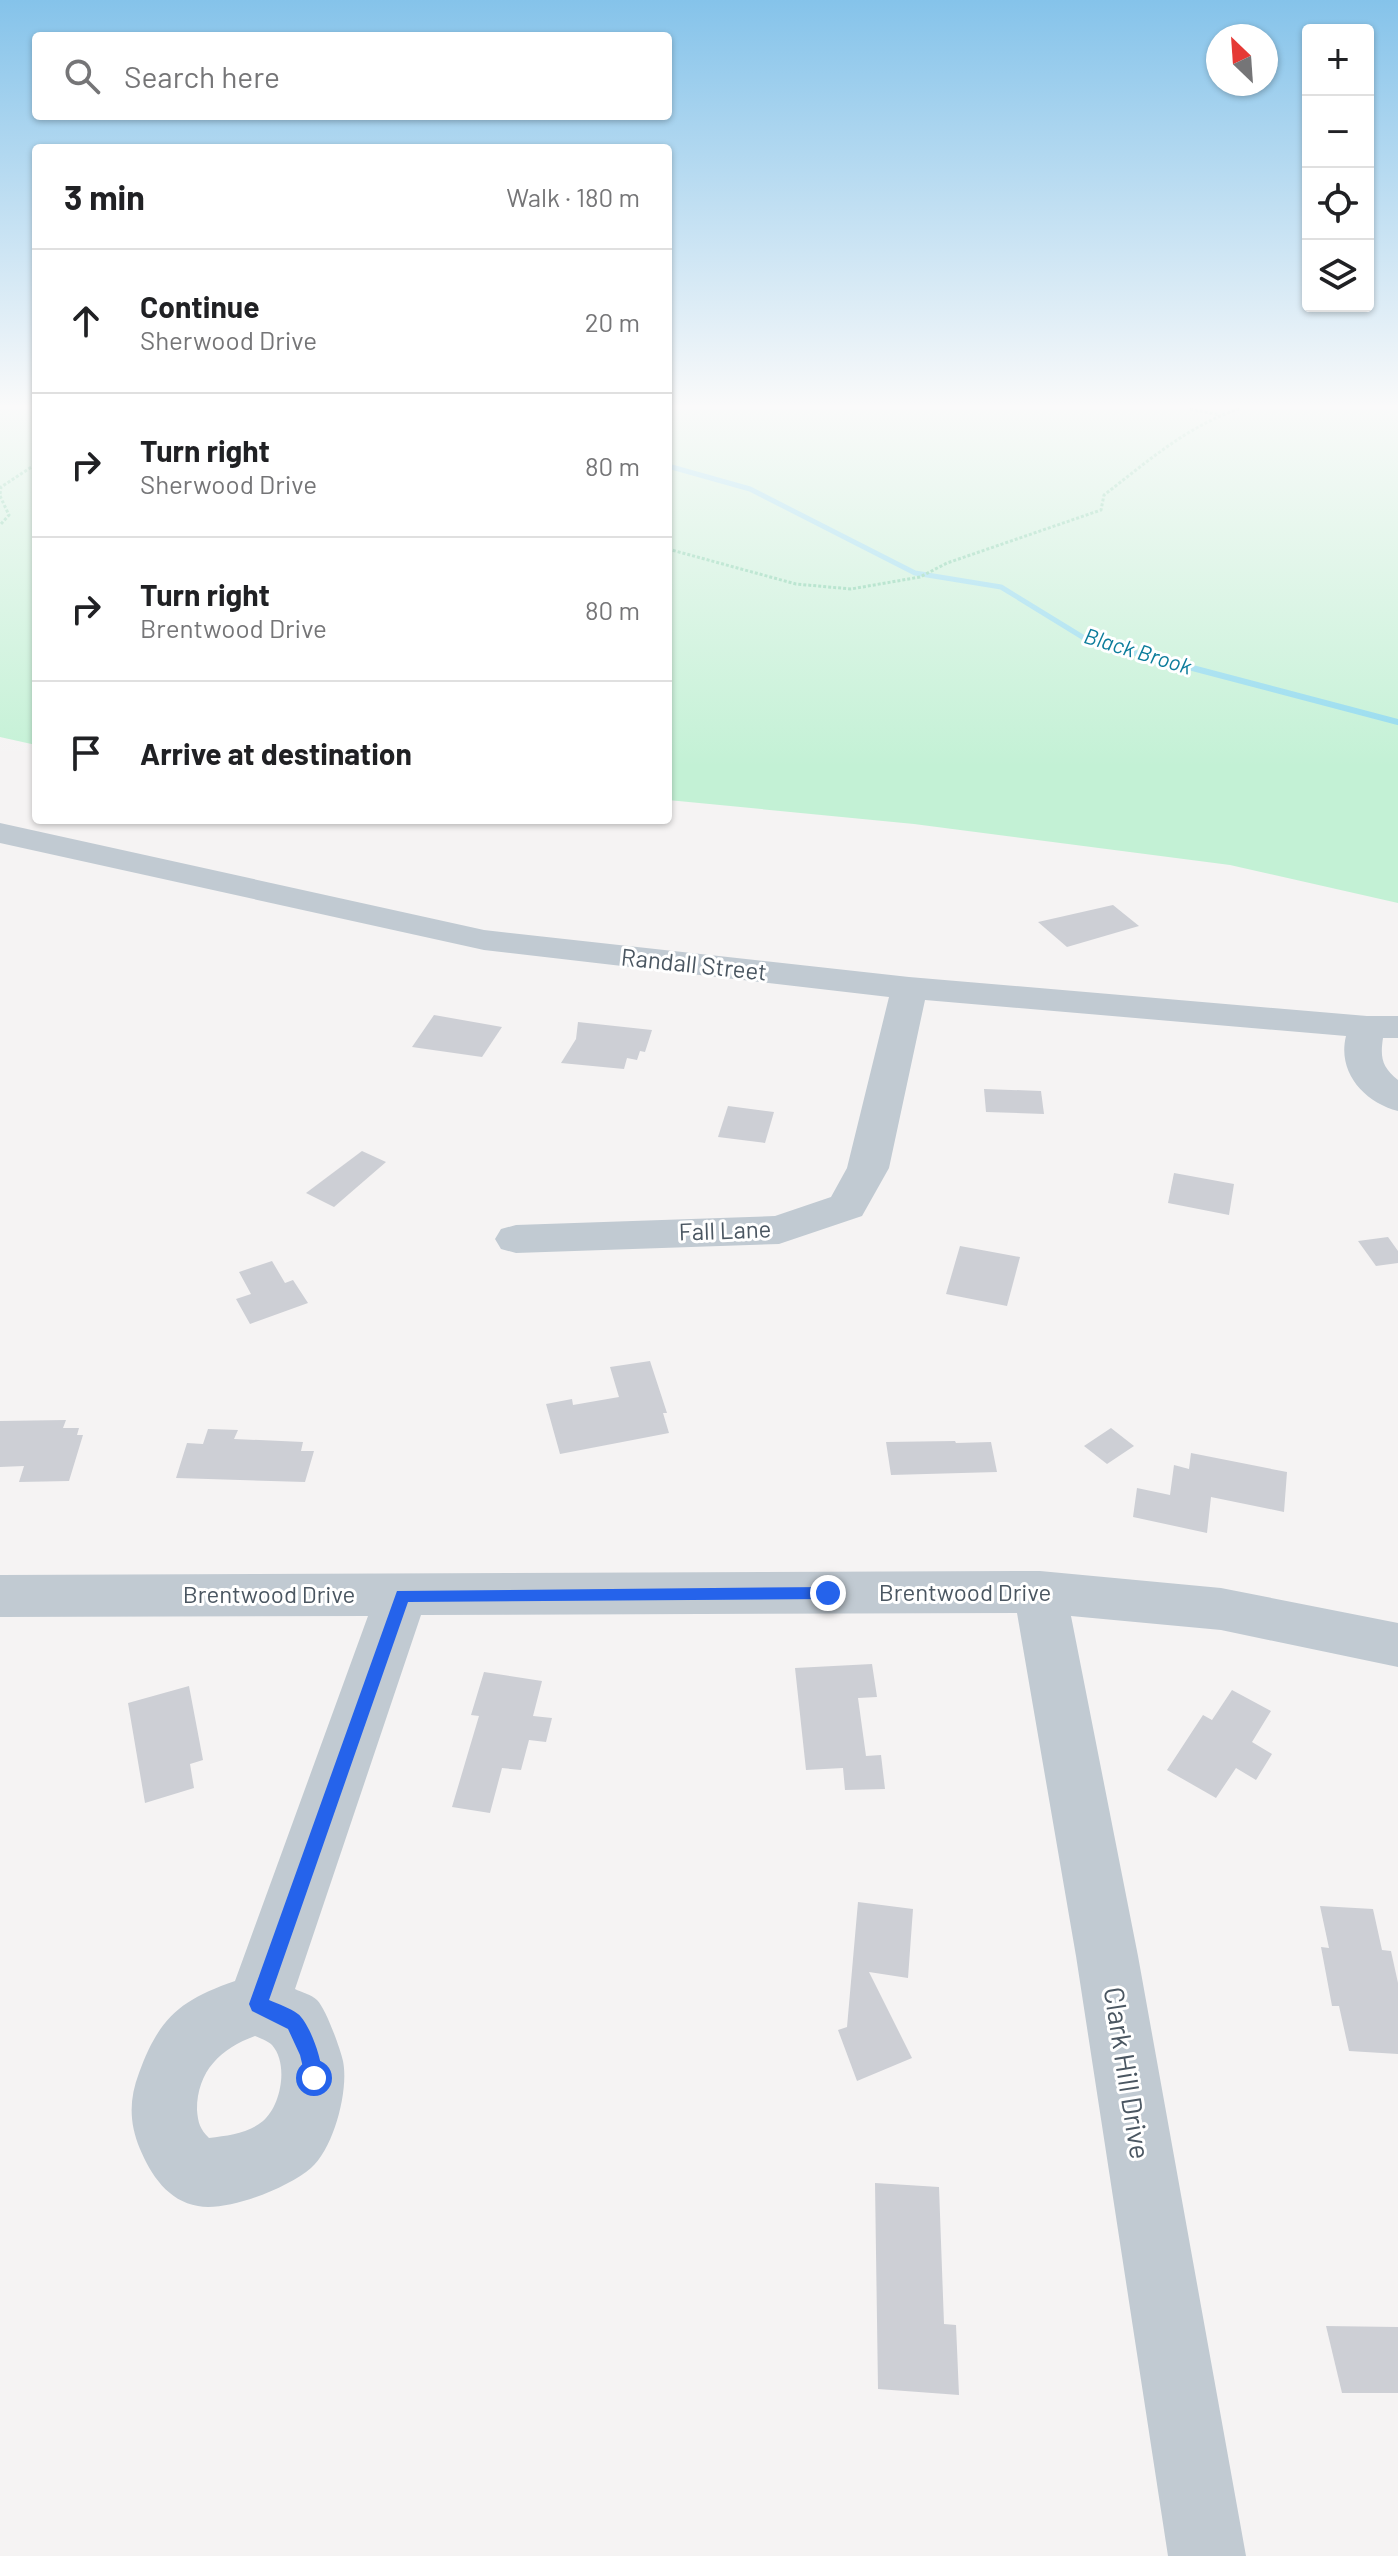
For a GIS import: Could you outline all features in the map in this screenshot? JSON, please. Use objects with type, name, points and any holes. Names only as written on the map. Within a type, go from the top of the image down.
[{"type":"street","name":"Randall Street","points":[[0,833],[484,940],[909,988],[1382,1027]]},
{"type":"street","name":"Fall Lane","points":[[516,1239],[779,1230],[847,1206],[868,1168],[909,988]]},
{"type":"street","points":[[1382,1027],[1360,1053],[1364,1071],[1398,1099]]},
{"type":"street","name":"Brentwood Drive","points":[[0,1596],[1040,1592],[1221,1609],[1398,1645]]},
{"type":"street","name":"Clark Hill Drive","points":[[1040,1592],[1107,1956],[1207,2556]]},
{"type":"street","points":[[258,2004],[402,1595]]},
{"type":"path","points":[[672,550],[805,586],[851,589],[920,577],[947,563],[1050,528]]},
{"type":"green space","points":[[0,528],[32,528],[32,744],[0,737]]},
{"type":"green space","points":[[672,528],[1398,528],[1398,903],[1230,865],[914,824],[672,800]]},
{"type":"building","points":[[1113,905],[1139,926],[1067,947],[1038,922]]},
{"type":"building","points":[[434,1015],[502,1027],[482,1057],[412,1047]]},
{"type":"building","points":[[578,1022],[652,1030],[645,1052],[640,1051],[637,1060],[627,1058],[624,1069],[561,1063],[576,1039]]},
{"type":"building","points":[[984,1089],[1041,1091],[1044,1114],[986,1112]]},
{"type":"building","points":[[728,1106],[774,1112],[765,1143],[718,1137]]},
{"type":"building","points":[[362,1151],[386,1162],[334,1207],[306,1193]]},
{"type":"building","points":[[1174,1173],[1234,1184],[1229,1215],[1168,1203]]},
{"type":"building","points":[[1388,1237],[1398,1251],[1398,1263],[1376,1266],[1358,1241]]},
{"type":"building","points":[[960,1246],[1020,1257],[1007,1306],[946,1294]]},
{"type":"building","points":[[272,1261],[285,1283],[293,1280],[308,1303],[250,1324],[236,1299],[251,1294],[239,1272]]},
{"type":"building","points":[[650,1361],[667,1413],[663,1413],[669,1433],[560,1454],[546,1404],[572,1399],[573,1405],[619,1397],[610,1367]]},
{"type":"building","points":[[66,1420],[63,1428],[79,1428],[77,1435],[83,1435],[69,1481],[19,1482],[24,1466],[0,1467],[0,1421]]},
{"type":"building","points":[[1111,1428],[1134,1446],[1107,1464],[1084,1446]]},
{"type":"building","points":[[208,1429],[238,1430],[234,1439],[303,1442],[301,1451],[314,1451],[305,1482],[176,1478],[187,1443],[203,1444]]},
{"type":"building","points":[[886,1442],[991,1442],[997,1472],[891,1475]]},
{"type":"building","points":[[1191,1453],[1287,1472],[1284,1512],[1211,1497],[1207,1533],[1133,1517],[1137,1488],[1170,1495],[1174,1465],[1189,1469]]},
{"type":"building","points":[[872,1664],[877,1697],[858,1698],[866,1756],[881,1755],[885,1789],[845,1790],[843,1768],[806,1770],[795,1668]]},
{"type":"building","points":[[484,1672],[542,1681],[533,1716],[552,1718],[546,1742],[529,1740],[521,1770],[502,1768],[490,1813],[452,1807],[479,1716],[471,1715]]},
{"type":"building","points":[[189,1686],[203,1760],[190,1764],[194,1788],[145,1803],[128,1703]]},
{"type":"building","points":[[1232,1690],[1271,1711],[1252,1742],[1272,1754],[1256,1780],[1236,1768],[1216,1798],[1167,1770],[1203,1715],[1212,1720]]},
{"type":"building","points":[[858,1902],[913,1909],[908,1978],[869,1972],[912,2058],[857,2081],[838,2030],[847,2027]]},
{"type":"building","points":[[1320,1906],[1373,1909],[1382,1950],[1391,1951],[1398,1983],[1398,2054],[1349,2051],[1339,2006],[1332,2006],[1321,1947],[1329,1948]]},
{"type":"building","points":[[875,2183],[939,2187],[944,2324],[956,2325],[959,2395],[878,2389]]},
{"type":"building","points":[[1326,2326],[1398,2327],[1398,2393],[1342,2393]]},
{"type":"waterway","name":"Black Brook","points":[[827,528],[915,573],[1001,587],[1089,641],[1108,646]]},
{"type":"waterway","name":"Black Brook","points":[[1101,644],[1398,722]]},
{"type":"route","points":[[314,2078],[309,2054],[294,2022],[258,2004],[402,1595],[828,1593]]}]
